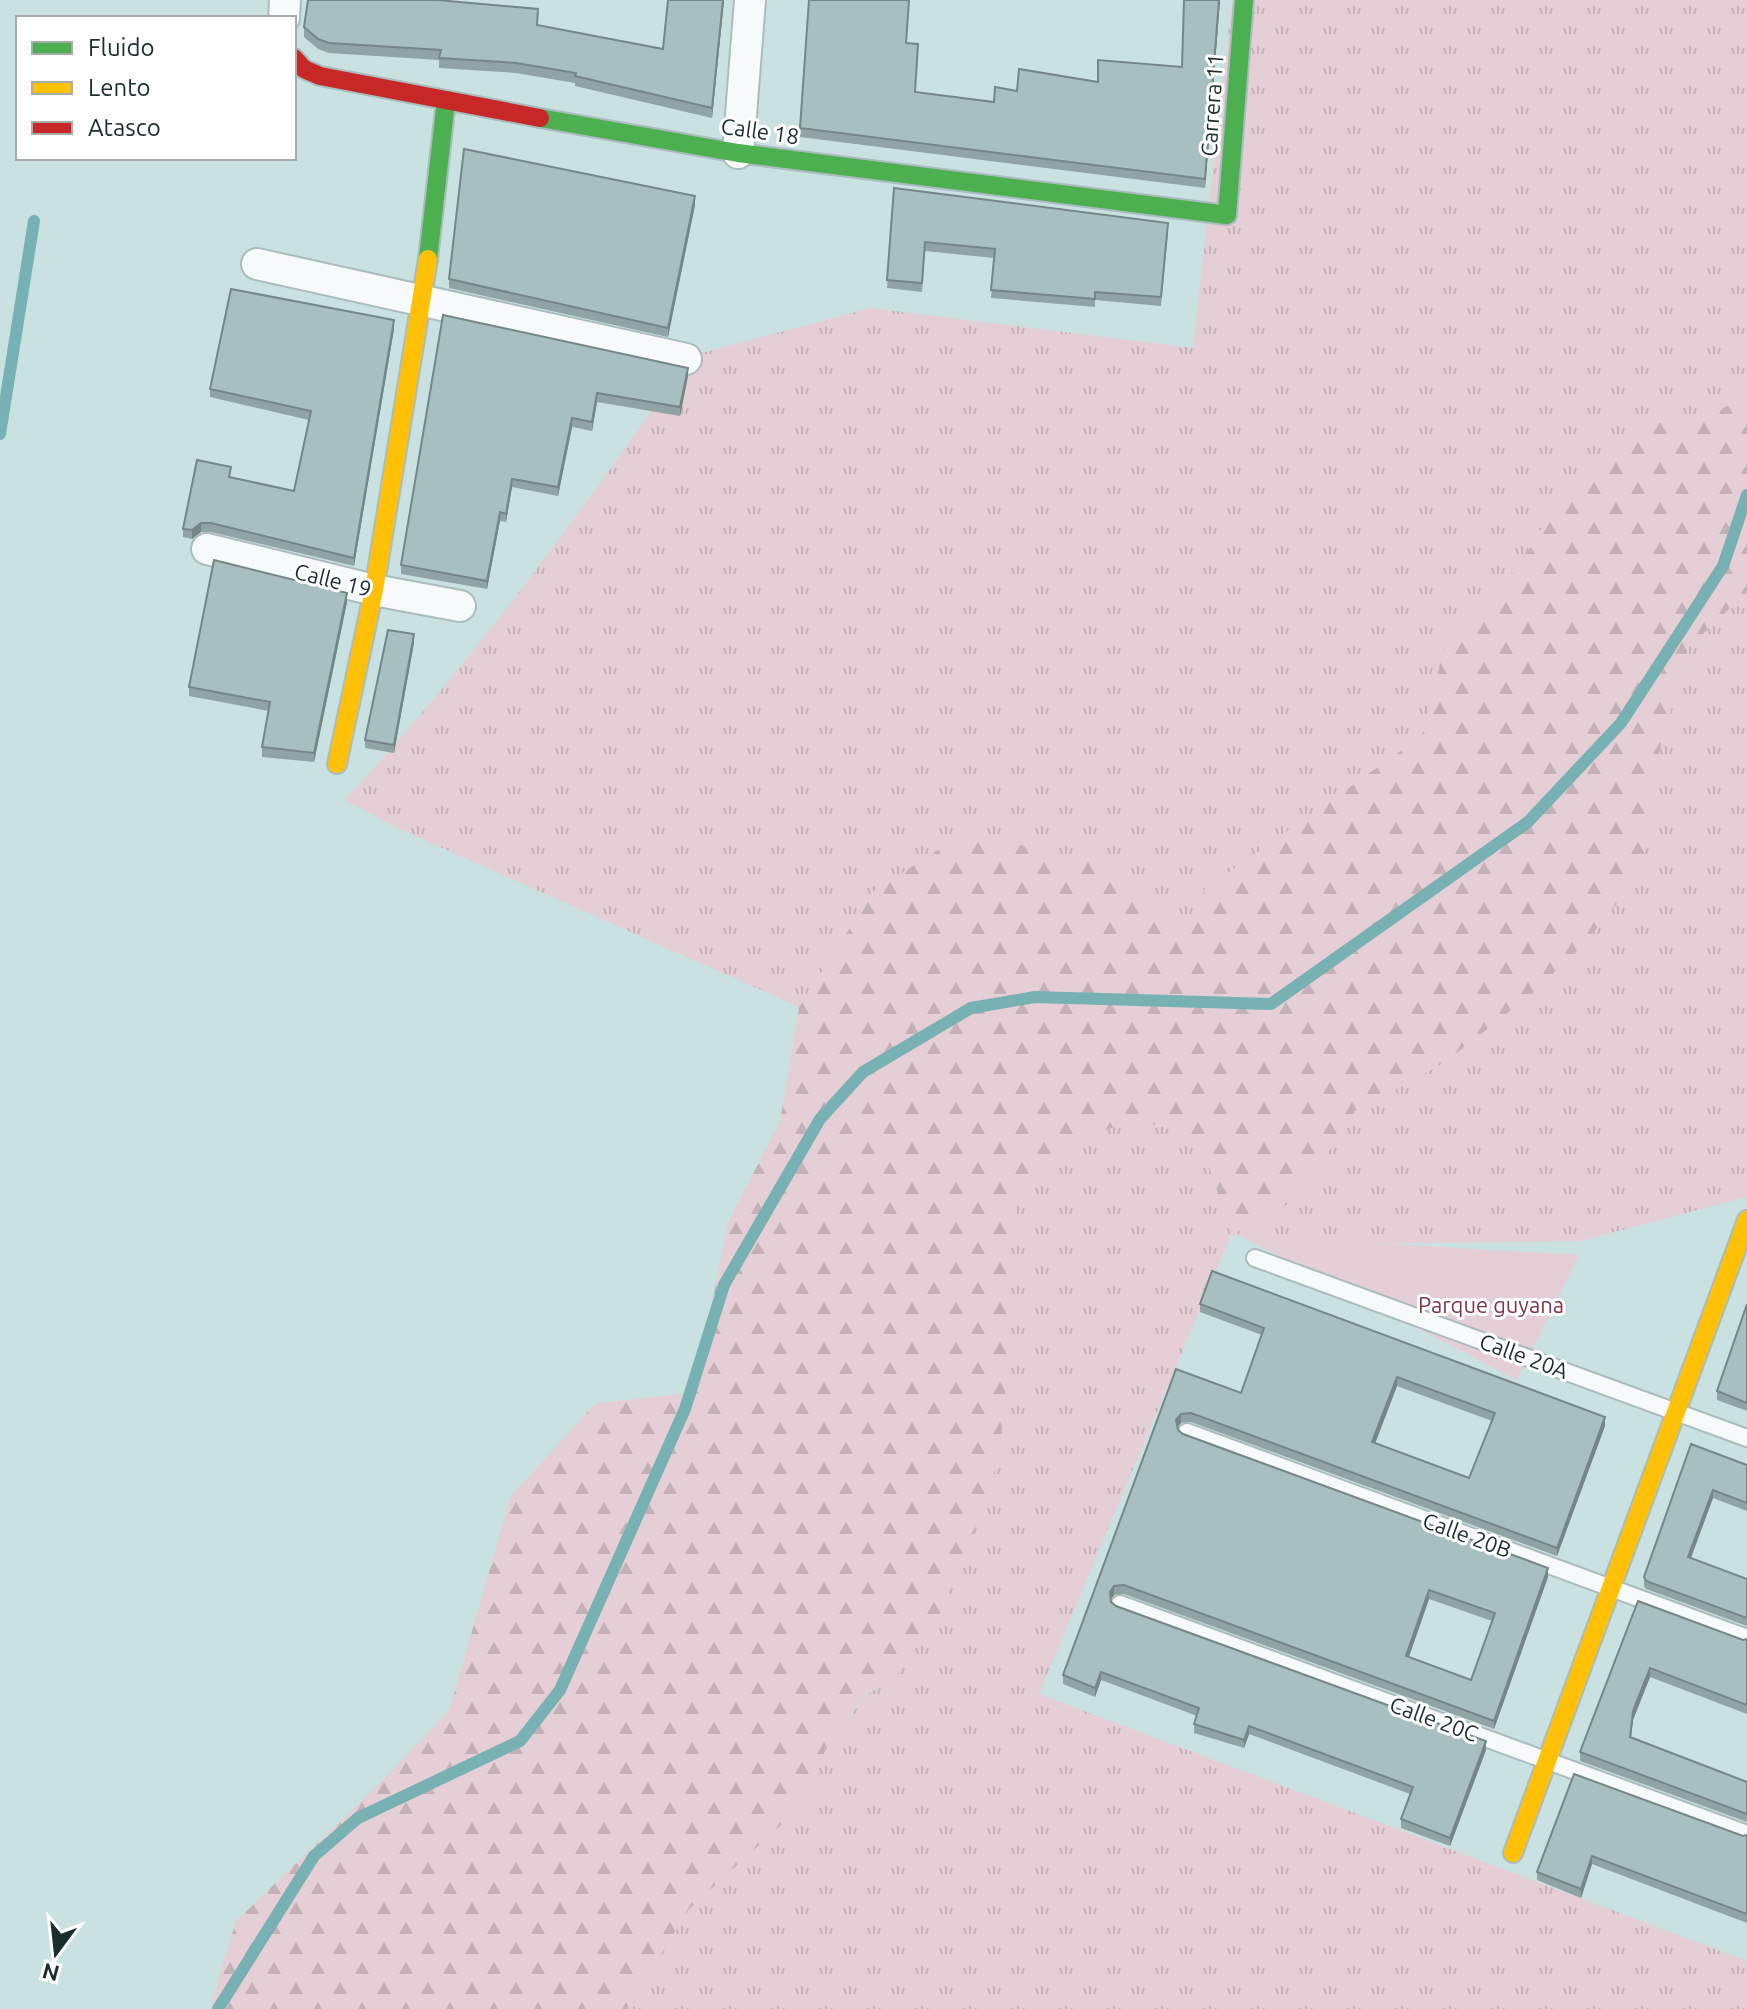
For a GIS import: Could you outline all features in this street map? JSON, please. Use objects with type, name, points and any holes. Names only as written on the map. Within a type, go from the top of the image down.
[{"type":"street","points":[[738,153],[750,0]]},
{"type":"street","name":"Carrera 11","points":[[1227,215],[1244,0]]},
{"type":"street","name":"Calle 18","points":[[296,60],[304,69],[320,76],[738,153],[1227,215]]},
{"type":"street","points":[[337,764],[374,590],[423,301],[446,101]]},
{"type":"street","points":[[257,264],[686,359]]},
{"type":"street","name":"Calle 19","points":[[207,549],[374,590],[460,606]]},
{"type":"street","points":[[1513,1853],[1746,1220]]},
{"type":"lane","name":"Calle 20A","points":[[1255,1258],[1747,1438]]},
{"type":"lane","name":"Calle 20B","points":[[1187,1432],[1747,1638]]},
{"type":"lane","name":"Calle 20C","points":[[1120,1604],[1747,1834]]},
{"type":"green space","points":[[1232,0],[1747,0],[1747,396],[1695,422],[1638,423],[1565,490],[1521,563],[1445,644],[1423,736],[1206,889],[1185,935],[1121,869],[874,891],[799,1007],[393,826],[345,800],[438,694],[525,584],[690,356],[871,308],[1193,348]]},
{"type":"green space","points":[[1747,396],[1747,592],[1688,648],[1654,771],[1650,834],[1641,865],[1623,896],[1581,947],[1533,993],[1445,1062],[1355,1111],[1297,1199],[1231,1235],[1200,1138],[1139,1120],[1081,1137],[1017,1202],[1006,1252],[1006,1383],[999,1460],[941,1613],[898,1673],[863,1697],[825,1751],[808,1792],[781,1825],[689,1909],[627,2009],[210,2009],[236,1921],[373,1790],[449,1711],[511,1496],[596,1403],[694,1393],[728,1223],[780,1121],[799,1007],[874,891],[966,832],[1121,869],[1185,935],[1205,889],[1422,736],[1445,644],[1521,563],[1565,490],[1638,423],[1695,422]]},
{"type":"green space","points":[[1747,592],[1747,1197],[1580,1241],[1340,1244],[1231,1235],[1297,1199],[1355,1111],[1445,1062],[1533,993],[1581,947],[1623,896],[1650,834],[1654,771],[1688,648]]},
{"type":"green space","points":[[1139,1120],[1200,1138],[1231,1235],[1039,1694],[1747,1961],[1747,2009],[627,2009],[689,1909],[781,1825],[808,1792],[825,1751],[864,1697],[898,1673],[999,1460],[1006,1382],[1006,1252],[1017,1202],[1081,1137]]},
{"type":"green space","name":"Parque guyana","points":[[1239,1235],[1579,1255],[1517,1380]]},
{"type":"building","points":[[308,0],[437,0],[538,9],[537,25],[663,49],[668,0],[723,0],[712,108],[575,76],[576,73],[516,63],[439,58],[441,50],[329,43],[318,39],[304,27]]},
{"type":"building","points":[[809,0],[909,0],[906,43],[918,44],[915,92],[994,102],[995,87],[1017,91],[1019,69],[1098,82],[1098,60],[1182,67],[1184,0],[1219,0],[1205,179],[800,128]]},
{"type":"building","points":[[464,149],[695,196],[668,328],[449,279]]},
{"type":"building","points":[[894,188],[1168,223],[1161,297],[1095,292],[1095,299],[991,290],[995,249],[925,242],[922,283],[887,280]]},
{"type":"building","points":[[231,289],[394,320],[354,558],[211,523],[201,523],[192,530],[183,529],[197,460],[231,467],[229,477],[294,491],[311,411],[210,389]]},
{"type":"building","points":[[443,315],[688,368],[680,407],[597,393],[592,422],[572,418],[558,487],[512,479],[506,514],[500,512],[487,581],[401,565]]},
{"type":"building","points":[[214,560],[347,593],[314,753],[262,747],[270,702],[189,687]]},
{"type":"building","points":[[388,630],[414,634],[394,745],[365,740]]},
{"type":"building","points":[[1212,1271],[1605,1417],[1557,1548],[1191,1413],[1181,1414],[1176,1420],[1178,1430],[1183,1434],[1548,1568],[1494,1721],[1124,1585],[1114,1586],[1110,1592],[1111,1602],[1116,1606],[1486,1741],[1450,1838],[1401,1819],[1413,1787],[1249,1726],[1244,1740],[1194,1724],[1199,1708],[1101,1672],[1095,1688],[1063,1675],[1176,1369],[1241,1393],[1264,1328],[1200,1304]],"holes":[[[1397,1377],[1495,1413],[1469,1478],[1372,1442]],[[1429,1590],[1495,1613],[1471,1680],[1406,1656]]]},
{"type":"building","points":[[1747,1304],[1747,1403],[1717,1391]]},
{"type":"building","points":[[1691,1444],[1747,1465],[1747,1503],[1713,1490],[1688,1557],[1747,1579],[1747,1618],[1646,1581],[1644,1577]]},
{"type":"building","points":[[1638,1601],[1747,1639],[1747,1705],[1650,1668],[1633,1711],[1630,1737],[1747,1782],[1747,1814],[1580,1752]]},
{"type":"building","points":[[1574,1774],[1747,1835],[1747,1914],[1592,1856],[1581,1889],[1537,1872]]},
{"type":"waterway","points":[[0,434],[34,221]]},
{"type":"waterway","points":[[218,2009],[314,1856],[358,1818],[520,1741],[560,1690],[685,1409],[724,1285],[820,1119],[863,1072],[971,1008],[1035,997],[1271,1004],[1528,822],[1621,723],[1723,566],[1747,495]]},
{"type":"traffic: fast","points":[[540,118],[738,153],[1227,215],[1244,0]]},
{"type":"traffic: fast","points":[[428,259],[446,101]]},
{"type":"traffic: slow","points":[[337,764],[374,590],[428,259]]},
{"type":"traffic: slow","points":[[1513,1853],[1747,1220]]},
{"type":"traffic: jam","points":[[296,60],[304,69],[320,76],[540,118]]}]
